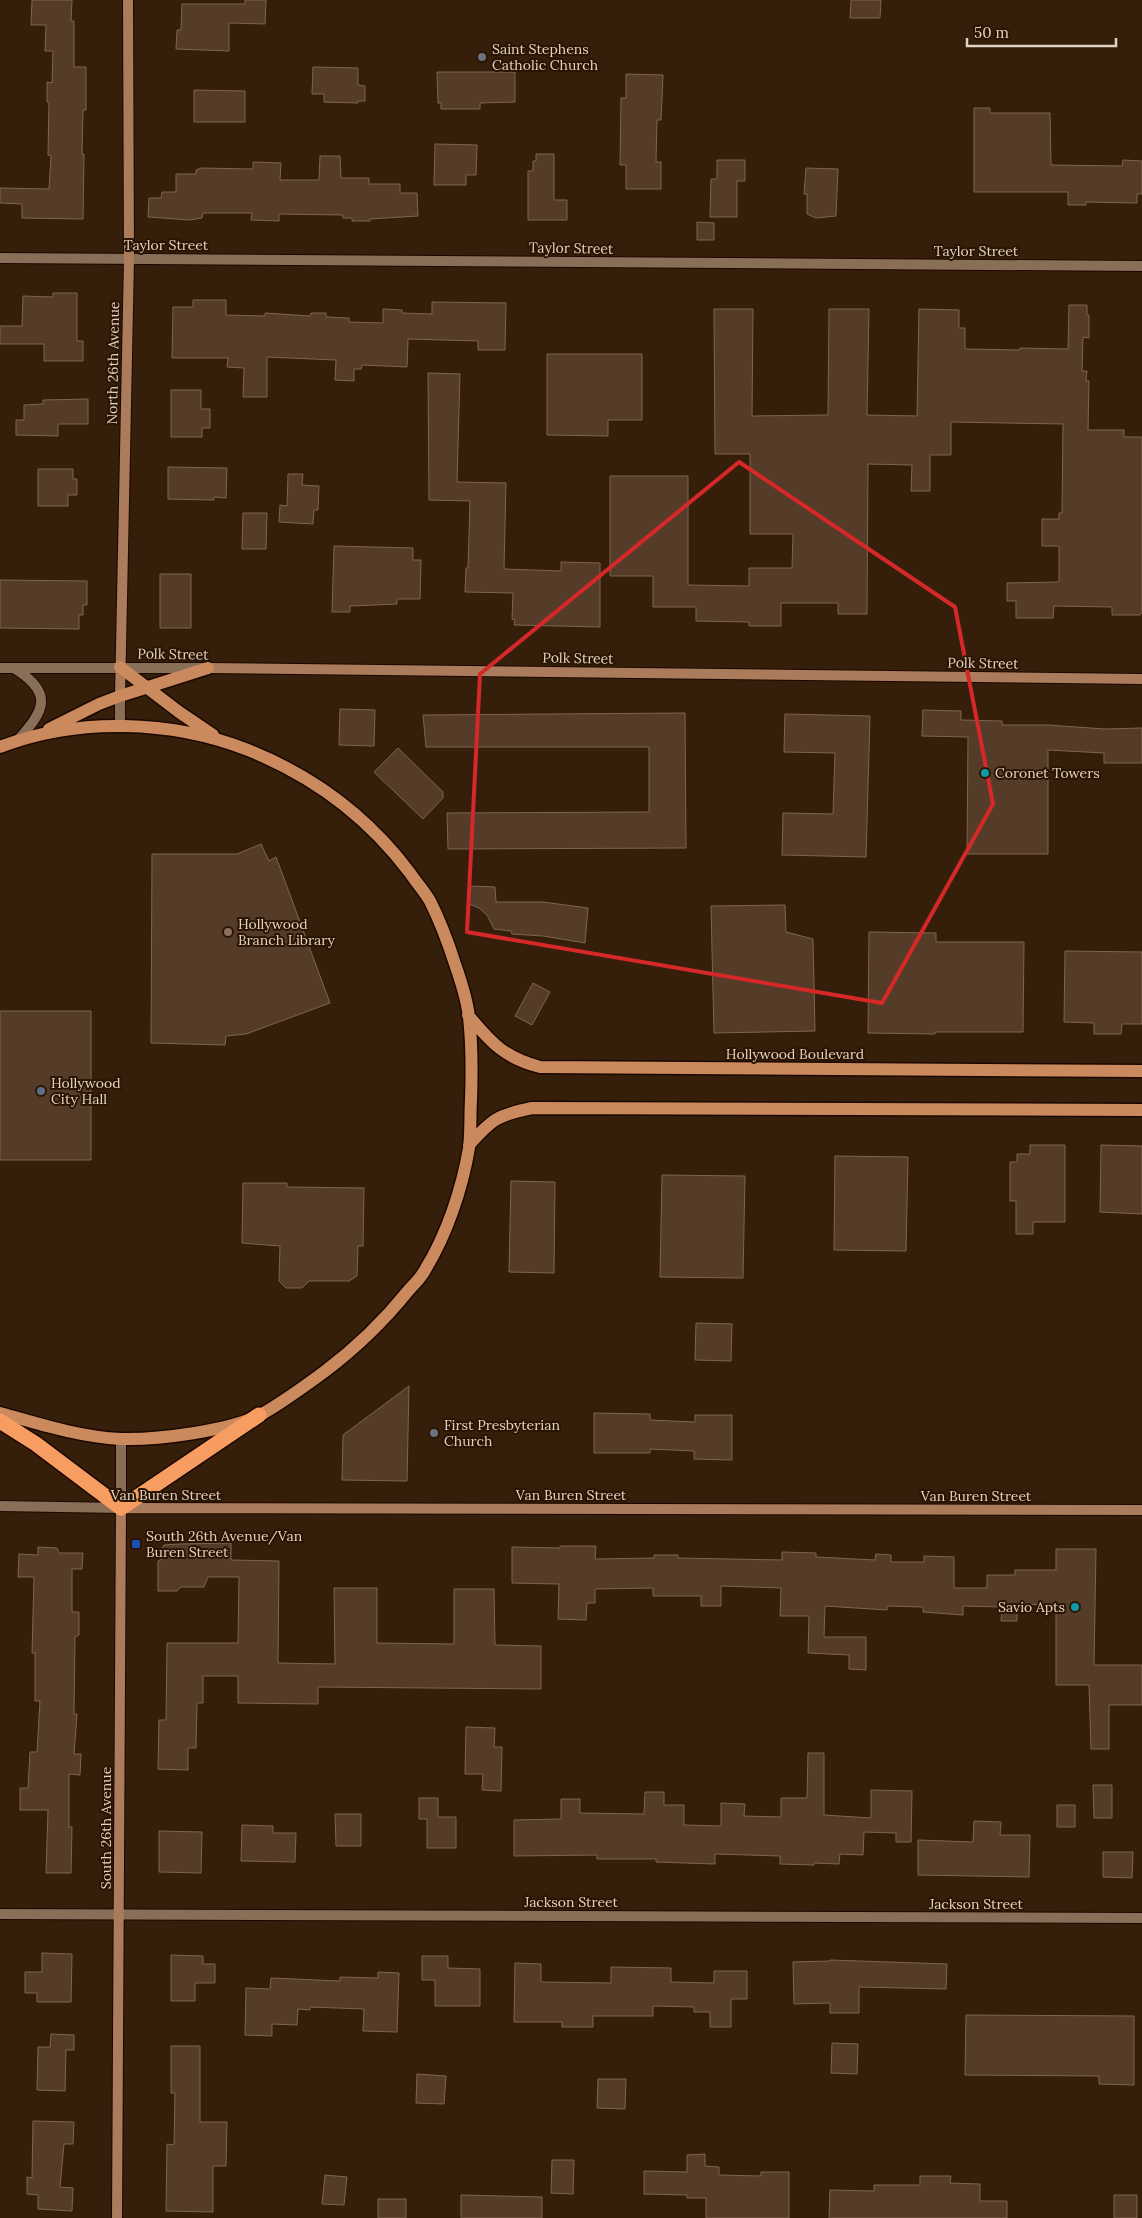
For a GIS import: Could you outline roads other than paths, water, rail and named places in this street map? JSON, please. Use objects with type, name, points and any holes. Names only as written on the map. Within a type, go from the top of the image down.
[{"type":"highway","points":[[0,1421],[36,1444],[121,1508],[259,1415]]},
{"type":"main road","name":"North 26th Avenue","points":[[120,696],[129,259],[128,0]]},
{"type":"main road","points":[[120,667],[146,688],[219,738]]},
{"type":"main road","points":[[0,747],[41,733],[98,704],[208,668]]},
{"type":"main road","name":"Polk Street","points":[[208,668],[1142,679]]},
{"type":"main road","points":[[0,1413],[69,1431],[121,1439],[173,1436],[221,1427],[259,1415],[317,1378],[351,1352],[388,1316],[425,1272],[445,1228],[459,1190],[469,1146],[472,1068],[468,1015],[449,946],[428,897],[374,830],[340,800],[306,778],[268,758],[219,738],[144,726],[41,733]]},
{"type":"main road","name":"Hollywood Boulevard","points":[[468,1015],[499,1049],[520,1062],[540,1067],[1142,1071]]},
{"type":"main road","points":[[469,1146],[485,1127],[504,1114],[532,1108],[1142,1110]]},
{"type":"main road","name":"Van Buren Street","points":[[121,1508],[1142,1510]]},
{"type":"main road","name":"South 26th Avenue","points":[[117,2218],[121,1508]]},
{"type":"street","name":"Taylor Street","points":[[0,258],[1142,266]]},
{"type":"street","name":"Polk Street","points":[[0,668],[208,668]]},
{"type":"street","points":[[14,668],[29,678],[36,686],[40,694],[41,708],[35,721],[18,740]]},
{"type":"street","name":"North 26th Avenue","points":[[120,696],[120,727]]},
{"type":"street","name":"South 26th Avenue","points":[[121,1439],[121,1508]]},
{"type":"street","name":"Van Buren Street","points":[[0,1506],[121,1508]]},
{"type":"street","name":"Jackson Street","points":[[0,1914],[1142,1918]]},
{"type":"place","name":"Saint Stephens Catholic Church","points":[[482,57]]},
{"type":"place","name":"Coronet Towers","points":[[985,773]]},
{"type":"place","name":"Hollywood Branch Library","points":[[228,932]]},
{"type":"place","name":"Hollywood City Hall","points":[[41,1091]]},
{"type":"place","name":"First Presbyterian Church","points":[[434,1433]]},
{"type":"place","name":"South 26th Avenue/Van Buren Street","points":[[136,1544]]},
{"type":"place","name":"Savio Apts","points":[[1075,1607]]}]
